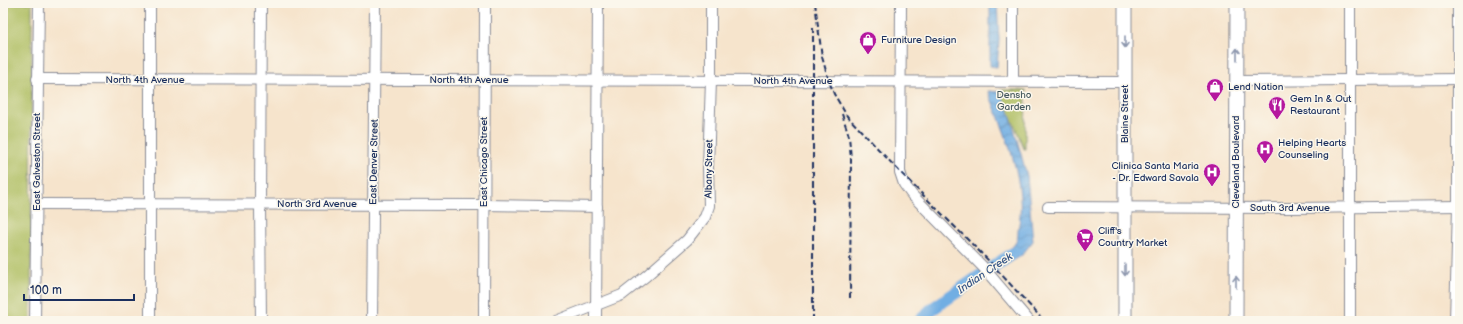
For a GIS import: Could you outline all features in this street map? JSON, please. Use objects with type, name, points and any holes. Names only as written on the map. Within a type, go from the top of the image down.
[{"type":"main road","name":"Blaine Street","points":[[1125,3],[1125,321]]},
{"type":"main road","name":"Cleveland Boulevard","points":[[1236,321],[1237,3]]},
{"type":"street","name":"East Galveston Street","points":[[35,321],[39,3]]},
{"type":"street","points":[[150,3],[150,321]]},
{"type":"street","points":[[261,3],[261,321]]},
{"type":"street","name":"East Denver Street","points":[[372,321],[375,3]]},
{"type":"street","name":"East Chicago Street","points":[[484,321],[486,3]]},
{"type":"street","points":[[596,321],[598,3]]},
{"type":"street","name":"Albany Street","points":[[556,321],[622,295],[687,240],[705,217],[709,206],[708,167],[711,81],[711,3]]},
{"type":"street","points":[[901,3],[900,172],[904,184],[912,195],[997,282],[1029,321]]},
{"type":"street","points":[[1013,3],[1013,81]]},
{"type":"street","points":[[1350,3],[1350,321]]},
{"type":"street","points":[[1455,321],[1459,206],[1458,3]]},
{"type":"street","points":[[1237,81],[1459,79]]},
{"type":"street","name":"North 4th Avenue","points":[[37,80],[1125,82]]},
{"type":"street","name":"North 3rd Avenue","points":[[37,204],[484,205],[597,207]]},
{"type":"street","name":"South 3rd Avenue","points":[[1048,207],[1349,208],[1459,206]]},
{"type":"green space","points":[[3,3],[32,3],[31,321],[3,321]]},
{"type":"green space","name":"Densho Garden","points":[[1000,90],[1026,90],[1025,149],[1000,97]]},
{"type":"water","points":[[990,3],[997,3],[999,40],[997,67],[990,66]]},
{"type":"water","points":[[988,91],[1000,92],[1009,111],[1027,176],[1033,241],[1021,256],[1001,268],[996,261],[1012,247],[1017,239],[1020,213],[1020,195],[1008,141]]},
{"type":"waterway","name":"Indian Creek","points":[[920,321],[932,309],[1012,254]]},
{"type":"railway","points":[[815,3],[822,57],[834,94],[847,116],[900,172],[989,261],[1044,321]]},
{"type":"railway","points":[[813,25],[813,321]]},
{"type":"railway","points":[[842,114],[849,136],[851,159],[850,298]]},
{"type":"place","name":"Furniture Design","points":[[868,55]]},
{"type":"place","name":"Lend Nation","points":[[1215,102]]},
{"type":"place","name":"Gem In & Out Restaurant","points":[[1277,120]]},
{"type":"place","name":"Helping Hearts Counseling","points":[[1265,164]]},
{"type":"place","name":"Clinica Santa Maria - Dr. Edward Savala","points":[[1212,187]]},
{"type":"place","name":"Cliff's Country Market","points":[[1085,252]]}]
